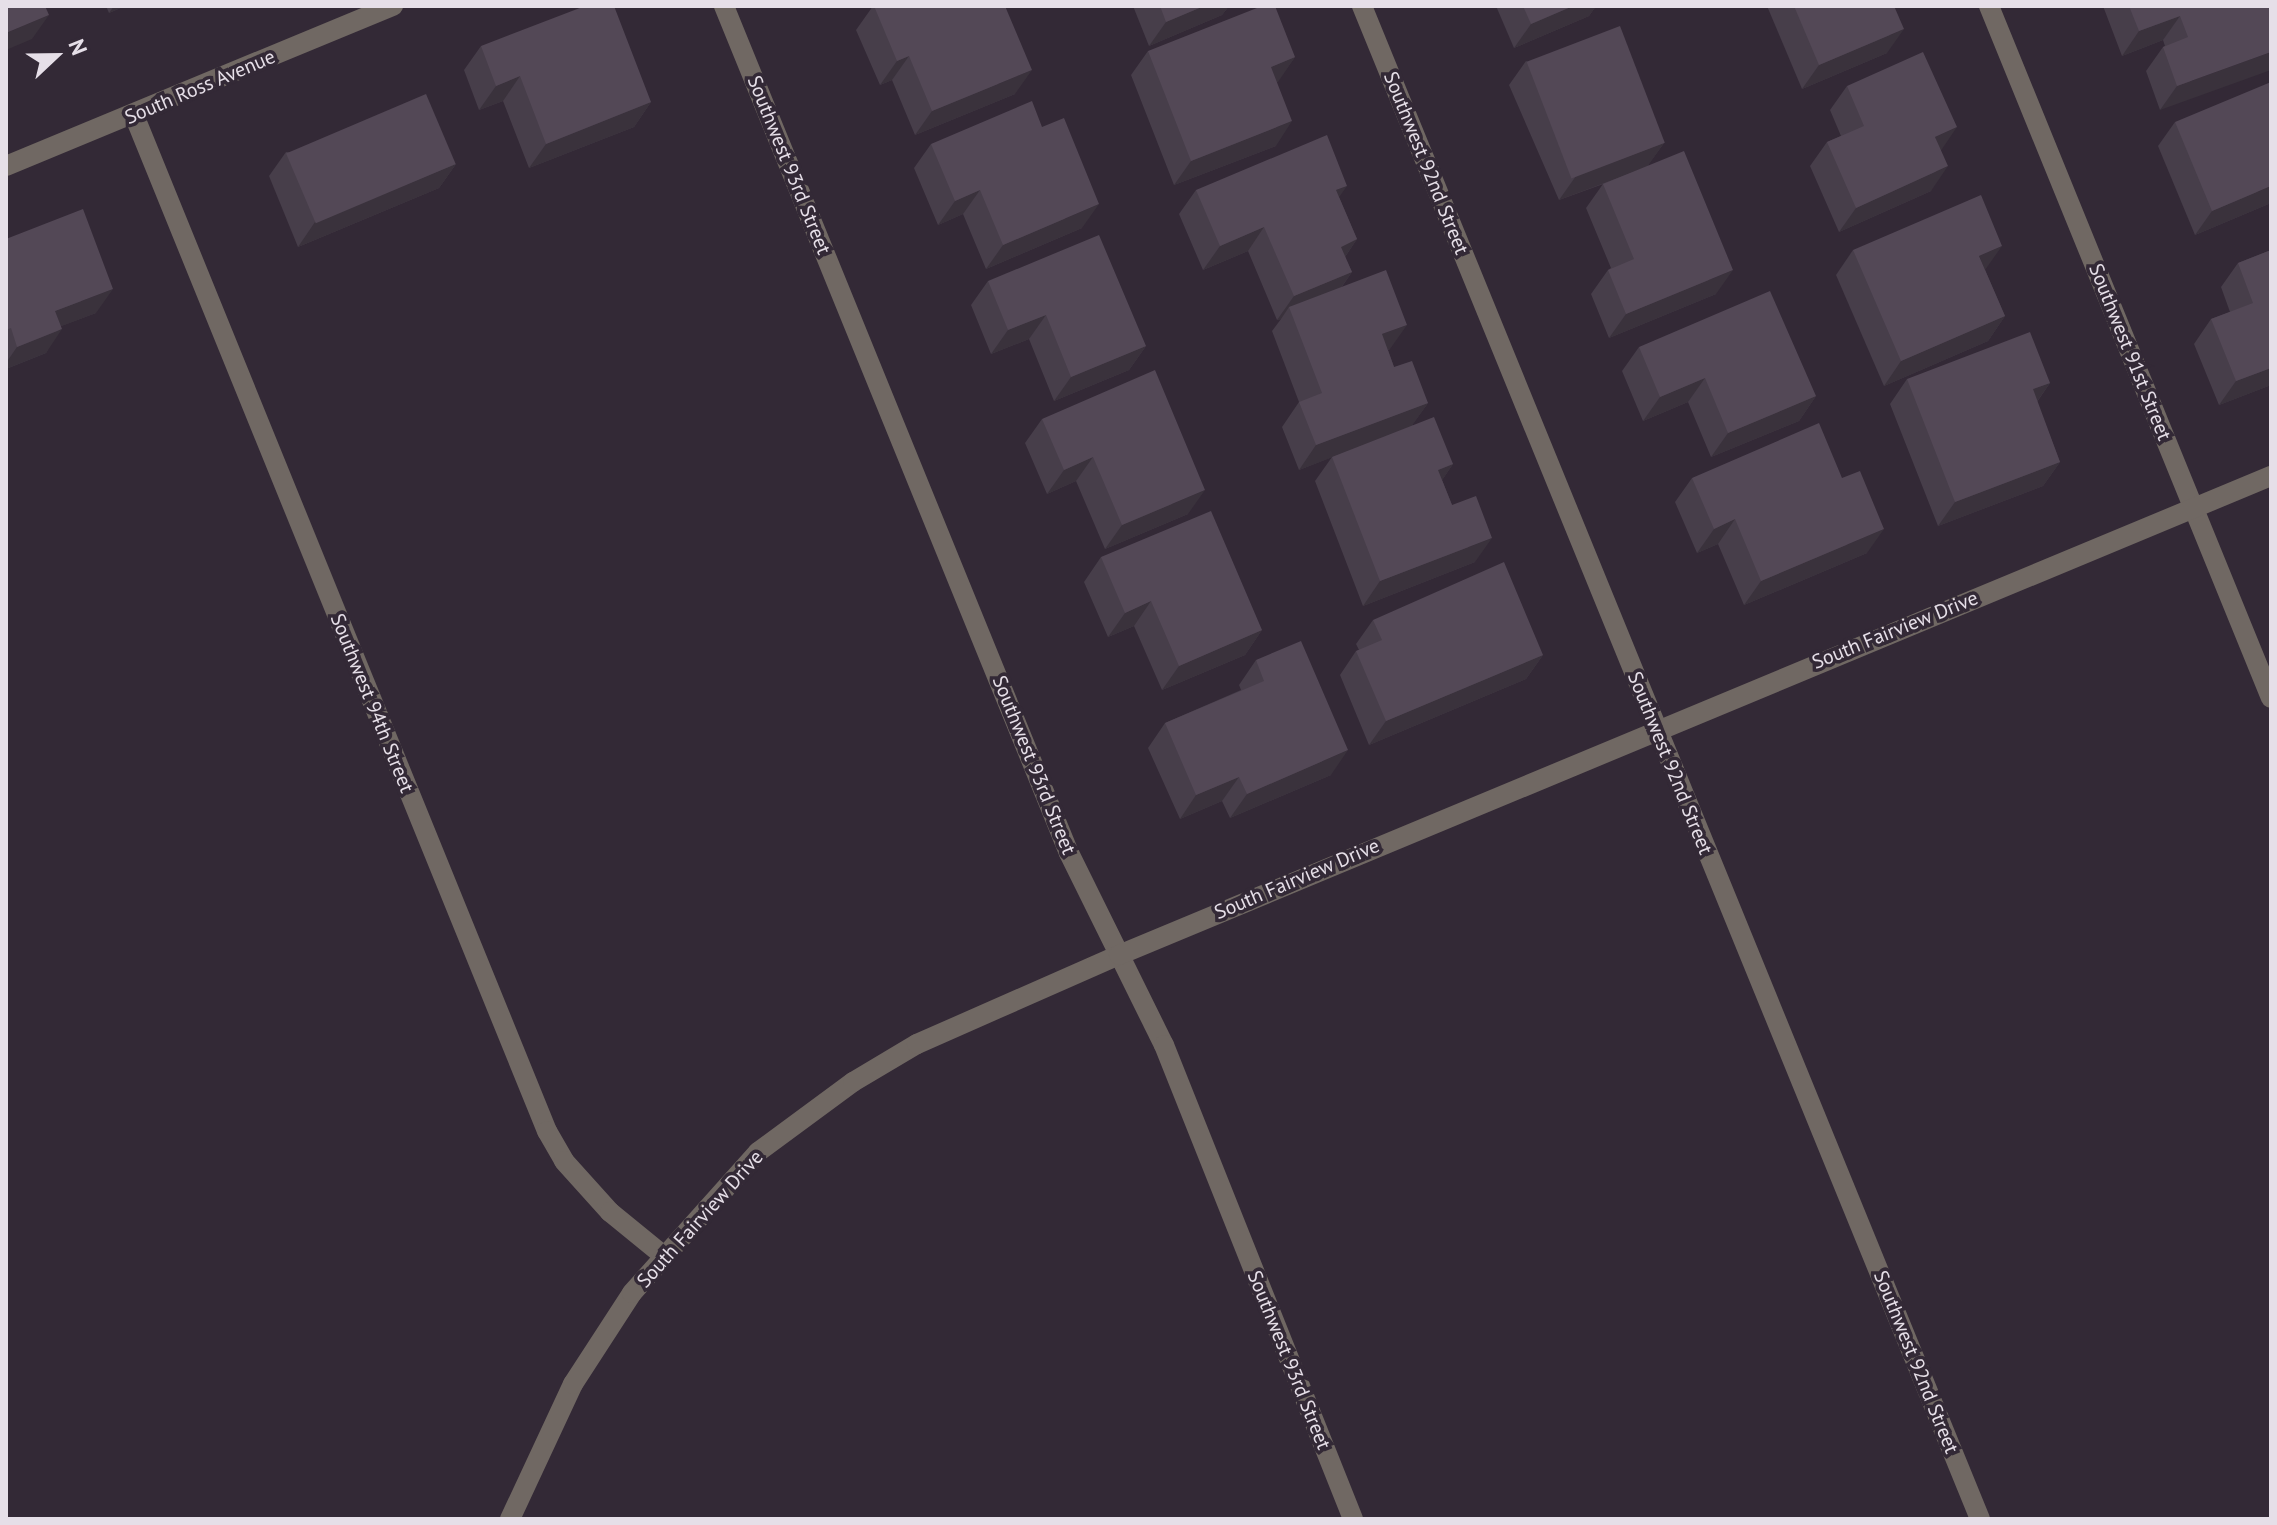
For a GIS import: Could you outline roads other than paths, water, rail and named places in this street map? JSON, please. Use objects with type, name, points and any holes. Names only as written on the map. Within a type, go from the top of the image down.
[{"type":"street","name":"South Ross Avenue","points":[[6,166],[393,6]]},
{"type":"street","name":"Southwest 93rd Street","points":[[724,6],[1069,853],[1164,1045],[1350,1518]]},
{"type":"street","name":"Southwest 92nd Street","points":[[1362,6],[1980,1519]]},
{"type":"street","name":"Southwest 91st Street","points":[[1989,6],[2271,698]]},
{"type":"street","name":"Southwest 94th Street","points":[[134,115],[547,1131],[564,1161],[610,1212],[664,1256]]},
{"type":"street","name":"South Fairview Drive","points":[[510,1519],[573,1384],[664,1256],[758,1152],[853,1082],[917,1044],[1655,728],[2271,476]]}]
